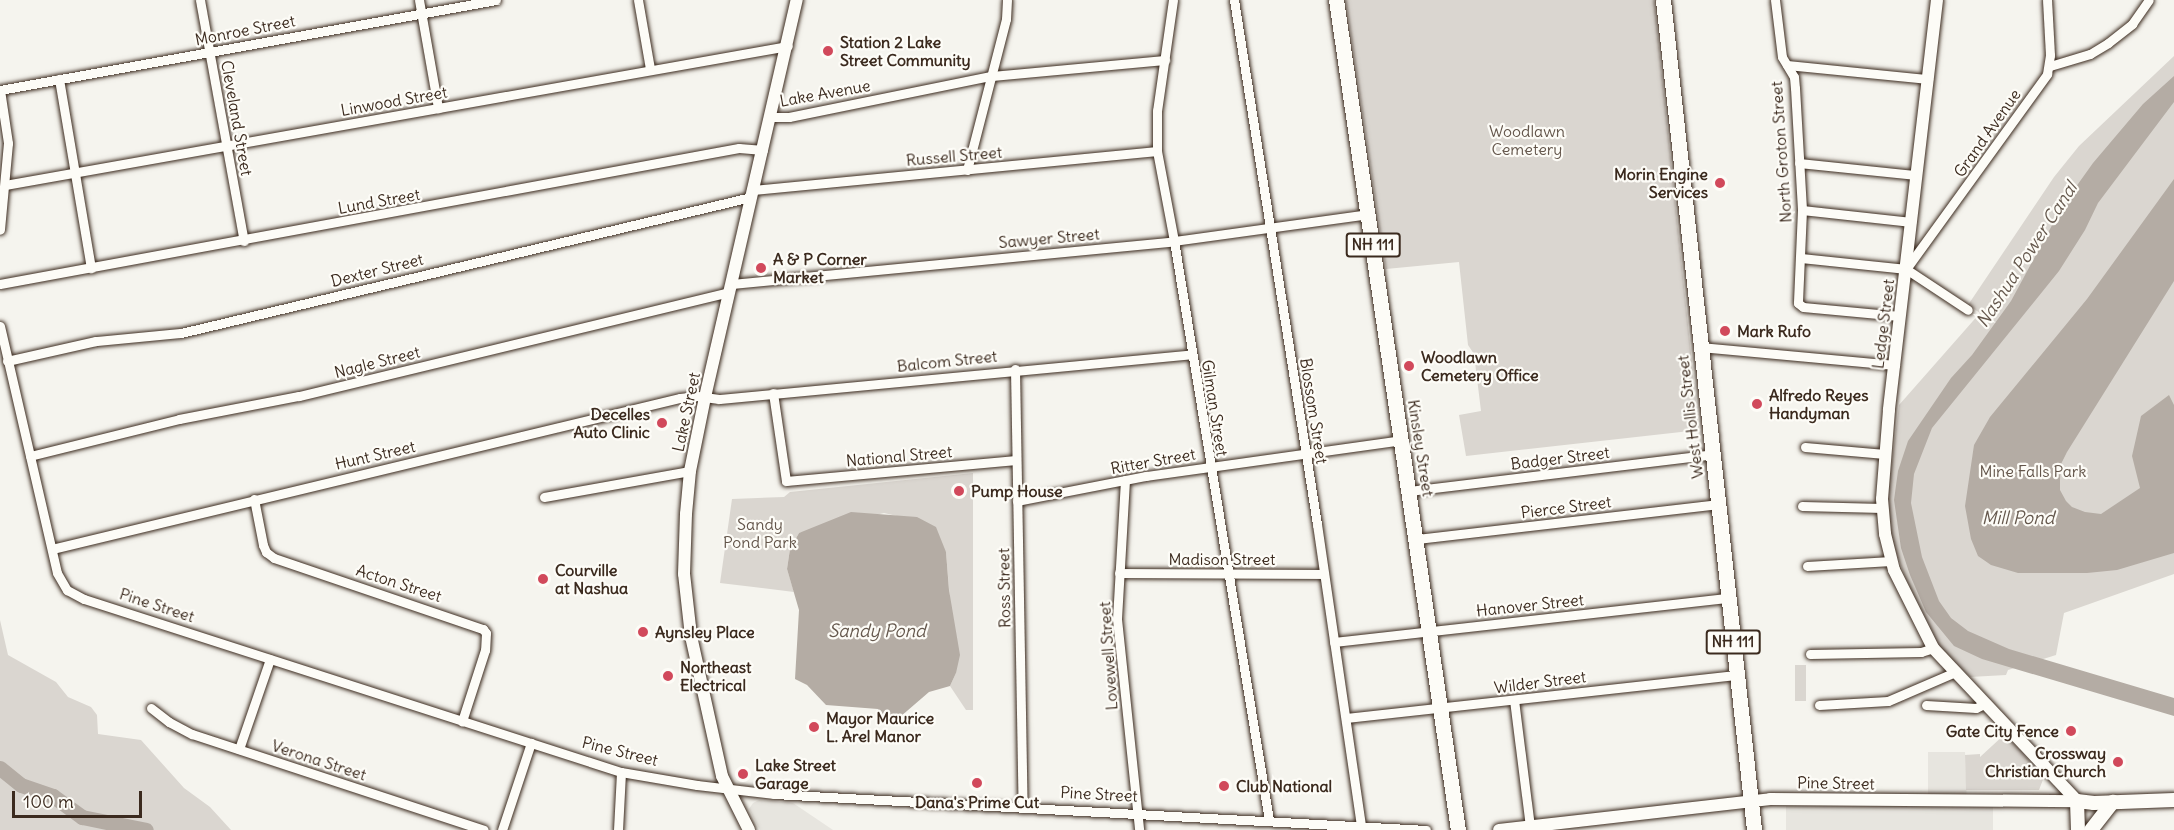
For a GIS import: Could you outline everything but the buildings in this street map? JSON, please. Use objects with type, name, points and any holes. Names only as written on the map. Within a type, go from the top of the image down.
[{"type":"main road","name":"Kinsley Street","points":[[1336,0],[1458,830]]},
{"type":"main road","name":"West Hollis Street","points":[[1663,0],[1754,830]]},
{"type":"main road","name":"Pine Street","points":[[2077,801],[2174,800]]},
{"type":"main road","points":[[2077,801],[2078,830]]},
{"type":"main road","points":[[2091,830],[2113,802]]},
{"type":"street","name":"Cleveland Street","points":[[201,0],[244,241]]},
{"type":"street","points":[[419,0],[438,108]]},
{"type":"street","name":"Monroe Street","points":[[0,90],[495,0]]},
{"type":"street","points":[[638,0],[650,69]]},
{"type":"street","name":"Lake Street","points":[[749,830],[727,788],[694,650],[685,593],[684,546],[690,471],[705,397],[797,0]]},
{"type":"street","points":[[967,170],[1006,19],[1007,0]]},
{"type":"street","name":"Gilman Street","points":[[1173,0],[1157,111],[1157,151],[1174,241],[1209,467],[1269,820]]},
{"type":"street","name":"Blossom Street","points":[[1234,0],[1324,574],[1361,827]]},
{"type":"street","name":"North Groton Street","points":[[1775,0],[1782,57],[1794,77],[1802,210],[1800,306],[1900,316]]},
{"type":"street","name":"Ledge Street","points":[[1934,0],[1928,80],[1885,454],[1882,508],[1891,561],[1913,612],[1933,648],[2077,801]]},
{"type":"street","points":[[2047,0],[2050,66],[2090,54],[2108,43],[2132,24],[2149,0]]},
{"type":"street","name":"Linwood Street","points":[[5,185],[788,46]]},
{"type":"street","name":"Lake Avenue","points":[[771,117],[789,117],[991,76],[1164,60]]},
{"type":"street","points":[[1787,65],[1928,80]]},
{"type":"street","name":"Grand Avenue","points":[[1906,269],[2024,108],[2050,66]]},
{"type":"street","points":[[59,79],[92,268]]},
{"type":"street","points":[[0,90],[8,143],[0,230]]},
{"type":"street","name":"Lund Street","points":[[0,284],[244,241],[739,148],[763,150]]},
{"type":"street","name":"Russell Street","points":[[752,193],[1157,151]]},
{"type":"street","points":[[1799,163],[1916,175]]},
{"type":"street","name":"Dexter Street","points":[[8,361],[96,341],[181,333],[752,193]]},
{"type":"street","points":[[1802,210],[1911,222]]},
{"type":"street","name":"Sawyer Street","points":[[730,288],[1174,241],[1368,214]]},
{"type":"street","points":[[1801,258],[1906,269],[1968,310]]},
{"type":"street","name":"Nagle Street","points":[[30,456],[179,419],[299,396],[730,288]]},
{"type":"street","name":"Pine Street","points":[[0,327],[61,582],[75,595],[621,772],[774,794],[1426,830]]},
{"type":"street","points":[[1700,347],[1895,365]]},
{"type":"street","name":"Balcom Street","points":[[705,397],[719,399],[1015,369],[1192,354]]},
{"type":"street","name":"Ross Street","points":[[1015,369],[1023,807]]},
{"type":"street","name":"National Street","points":[[773,393],[786,481],[1016,460]]},
{"type":"street","name":"Hunt Street","points":[[52,549],[668,400],[705,397]]},
{"type":"street","name":"Ritter Street","points":[[1017,501],[1125,480],[1305,452],[1401,440]]},
{"type":"street","points":[[1805,447],[1885,454]]},
{"type":"street","name":"Badger Street","points":[[1409,491],[1713,454]]},
{"type":"street","points":[[544,497],[690,471]]},
{"type":"street","name":"Lovewell Street","points":[[1125,480],[1119,573],[1118,637],[1139,830]]},
{"type":"street","name":"Acton Street","points":[[254,499],[263,544],[266,552],[274,558],[483,628],[486,633],[484,650],[462,721]]},
{"type":"street","name":"Pierce Street","points":[[1417,539],[1719,504]]},
{"type":"street","points":[[1802,506],[1882,508]]},
{"type":"street","points":[[1807,566],[1891,561]]},
{"type":"street","name":"Madison Street","points":[[1119,573],[1324,574]]},
{"type":"street","name":"Hanover Street","points":[[1334,642],[1729,598]]},
{"type":"street","points":[[1810,654],[1921,652],[1933,648]]},
{"type":"street","points":[[239,749],[270,659]]},
{"type":"street","points":[[1819,705],[1887,701],[1955,672]]},
{"type":"street","name":"Wilder Street","points":[[1346,718],[1736,675]]},
{"type":"street","points":[[1514,700],[1530,827]]},
{"type":"street","points":[[1926,705],[1978,708],[1986,703]]},
{"type":"street","name":"Verona Street","points":[[151,708],[180,729],[484,830]]},
{"type":"street","points":[[502,830],[531,743]]},
{"type":"street","points":[[618,830],[621,772]]},
{"type":"street","name":"Pine Street","points":[[1499,830],[1782,799],[2077,801]]},
{"type":"shaded area","points":[[1928,752],[1965,752],[1967,806],[1993,806],[1993,830],[1786,830],[1786,806],[1928,806]]},
{"type":"shaded area","points":[[759,800],[793,803],[833,830],[760,830],[749,809]]},
{"type":"green space","name":"Woodlawn Cemetery","points":[[1346,0],[1654,0],[1699,430],[1466,456],[1459,415],[1481,411],[1474,354],[1468,345],[1459,262],[1386,269]]},
{"type":"green space","name":"Mine Falls Park","points":[[2174,56],[2174,574],[2064,613],[2056,655],[2008,670],[2006,675],[1970,677],[1941,649],[1906,579],[1893,544],[1887,503],[1899,405],[1980,313],[1968,305],[2054,177],[2079,146]]},
{"type":"green space","name":"Sandy Pond Park","points":[[973,473],[973,710],[966,710],[950,686],[956,673],[946,552],[897,516],[884,513],[799,533],[790,549],[787,569],[794,592],[720,583],[732,499],[784,497],[790,492]]},
{"type":"green space","points":[[0,620],[8,655],[56,682],[68,697],[91,707],[97,715],[98,734],[141,740],[184,788],[210,807],[231,830],[0,830]]},
{"type":"green space","points":[[1795,665],[1806,665],[1806,701],[1795,701]]},
{"type":"green space","points":[[2005,734],[2044,777],[2039,790],[1966,790],[1965,755],[1980,754],[1980,757]]},
{"type":"water","points":[[2174,76],[2174,102],[2098,203],[2085,230],[2059,271],[1932,428],[1914,474],[1911,503],[1922,557],[1939,601],[1951,618],[1968,631],[2009,649],[2174,698],[2174,716],[1982,659],[1954,646],[1926,612],[1910,575],[1901,548],[1894,500],[1898,471],[1908,441],[1951,378],[1972,355],[2011,301],[2063,205],[2093,163],[2143,104]]},
{"type":"water","name":"Mill Pond","points":[[2174,179],[2174,281],[2067,452],[2061,464],[2060,490],[2072,507],[2085,512],[2101,514],[2140,488],[2132,456],[2141,416],[2169,395],[2174,405],[2174,553],[2117,570],[2087,573],[2018,573],[1991,565],[1978,556],[1971,539],[1965,506],[1974,445],[1990,417],[2087,299]]},
{"type":"water","name":"Sandy Pond","points":[[851,512],[917,517],[936,527],[946,552],[949,590],[960,655],[956,673],[950,686],[929,692],[900,717],[877,716],[878,709],[826,705],[807,685],[795,679],[799,610],[787,569],[790,549],[799,533]]},
{"type":"waterway","points":[[0,768],[21,785],[53,796],[82,817],[146,830]]},
{"type":"place","name":"Station 2 Lake Street Community","points":[[828,51]]},
{"type":"place","name":"Morin Engine Services","points":[[1720,183]]},
{"type":"place","name":"A & P Corner Market","points":[[761,268]]},
{"type":"place","name":"Mark Rufo","points":[[1725,331]]},
{"type":"place","name":"Woodlawn Cemetery Office","points":[[1409,366]]},
{"type":"place","name":"Alfredo Reyes Handyman","points":[[1757,404]]},
{"type":"place","name":"Decelles Auto Clinic","points":[[662,423]]},
{"type":"place","name":"Pump House","points":[[959,491]]},
{"type":"place","name":"Courville at Nashua","points":[[543,579]]},
{"type":"place","name":"Aynsley Place","points":[[643,632]]},
{"type":"place","name":"Northeast Electrical","points":[[668,676]]},
{"type":"place","name":"Mayor Maurice L. Arel Manor","points":[[814,727]]},
{"type":"place","name":"Gate City Fence","points":[[2071,731]]},
{"type":"place","name":"Crossway Christian Church","points":[[2118,762]]},
{"type":"place","name":"Lake Street Garage","points":[[743,774]]},
{"type":"place","name":"Dana's Prime Cut","points":[[977,783]]},
{"type":"place","name":"Club National","points":[[1224,786]]},
{"type":"water label","name":"Nashua Power Canal","points":[[2027,255]]}]
